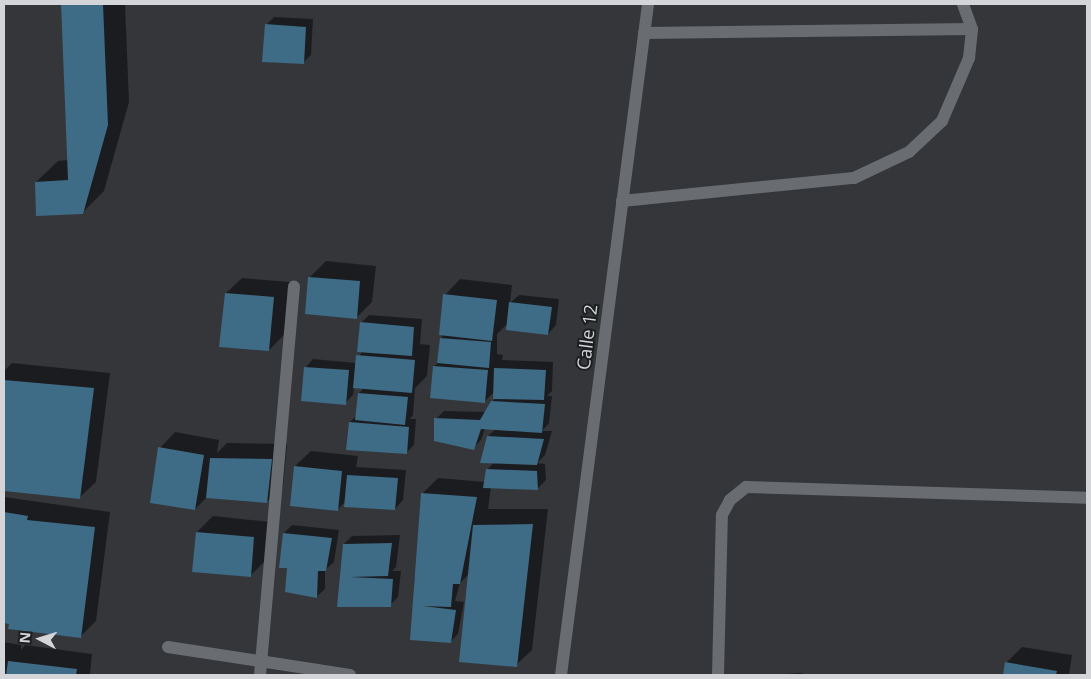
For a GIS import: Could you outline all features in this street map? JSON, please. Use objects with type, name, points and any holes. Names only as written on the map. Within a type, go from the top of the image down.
[{"type":"street","name":"Calle 12","points":[[561,675],[648,4]]},
{"type":"street","points":[[622,201],[854,178],[909,152],[942,121],[969,58],[972,29],[963,4]]},
{"type":"street","points":[[644,34],[972,29]]},
{"type":"street","points":[[260,675],[294,286]]},
{"type":"street","points":[[718,675],[722,515],[730,500],[746,486],[1087,498]]},
{"type":"street","points":[[168,647],[350,675]]},
{"type":"building","points":[[61,4],[103,4],[108,125],[83,214],[36,216],[35,182],[68,180]]},
{"type":"building","points":[[265,24],[306,27],[304,64],[262,62]]},
{"type":"building","points":[[308,277],[360,281],[357,319],[305,314]]},
{"type":"building","points":[[225,293],[274,297],[269,351],[219,347]]},
{"type":"building","points":[[443,294],[497,300],[492,341],[439,335]]},
{"type":"building","points":[[509,302],[552,307],[548,335],[506,330]]},
{"type":"building","points":[[360,322],[414,327],[412,356],[357,352]]},
{"type":"building","points":[[440,338],[491,342],[489,368],[437,363]]},
{"type":"building","points":[[356,355],[415,360],[412,393],[353,388]]},
{"type":"building","points":[[433,366],[488,370],[485,403],[430,398]]},
{"type":"building","points":[[304,367],[349,370],[346,405],[301,401]]},
{"type":"building","points":[[494,368],[546,370],[544,400],[493,399]]},
{"type":"building","points":[[4,380],[94,388],[80,499],[4,491]]},
{"type":"building","points":[[358,393],[408,397],[405,425],[355,420]]},
{"type":"building","points":[[491,401],[545,404],[542,433],[481,429],[474,450],[434,441],[434,418],[480,420]]},
{"type":"building","points":[[349,422],[409,427],[407,454],[346,450]]},
{"type":"building","points":[[487,436],[544,439],[537,465],[480,463]]},
{"type":"building","points":[[158,447],[204,455],[195,510],[150,503]]},
{"type":"building","points":[[210,458],[272,459],[267,503],[206,498]]},
{"type":"building","points":[[294,466],[342,471],[338,511],[290,506]]},
{"type":"building","points":[[486,469],[537,471],[538,490],[483,488]]},
{"type":"building","points":[[347,475],[398,478],[395,510],[344,507]]},
{"type":"building","points":[[421,493],[477,497],[460,584],[453,584],[451,607],[423,606],[456,610],[451,643],[410,640]]},
{"type":"building","points":[[4,512],[28,516],[27,520],[95,527],[81,638],[8,629],[9,624],[4,623]]},
{"type":"building","points":[[533,524],[517,667],[459,662],[473,525]]},
{"type":"building","points":[[196,532],[254,537],[251,577],[192,572]]},
{"type":"building","points":[[283,533],[332,538],[326,571],[318,571],[317,598],[285,592],[287,568],[279,568]]},
{"type":"building","points":[[392,543],[388,576],[350,577],[393,579],[391,607],[337,607],[343,544]]},
{"type":"building","points":[[8,661],[77,669],[76,675],[6,675]]},
{"type":"building","points":[[1005,662],[1057,671],[1056,675],[1003,675]]}]
